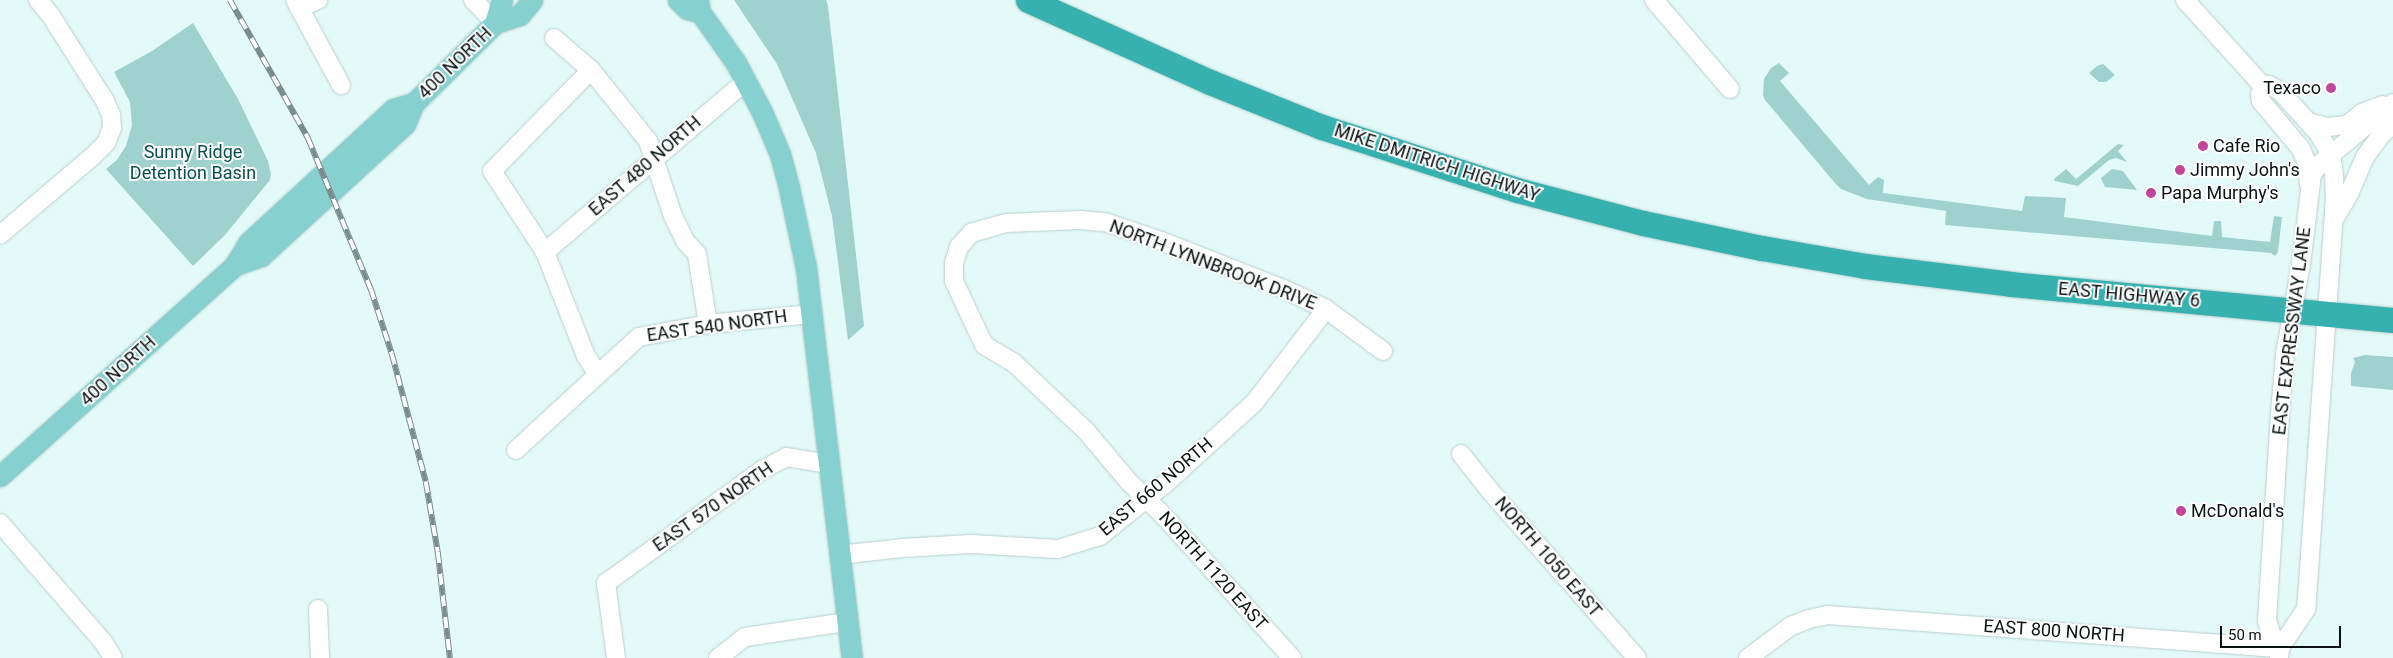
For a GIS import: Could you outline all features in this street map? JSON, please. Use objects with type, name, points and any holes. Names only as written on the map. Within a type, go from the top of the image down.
[{"type":"highway","name":"MIKE DMITRICH HIGHWAY","points":[[1028,0],[1210,82],[1322,127],[1407,156],[1517,190],[1643,223],[1762,248],[1865,266]]},
{"type":"highway","name":"EAST HIGHWAY 6","points":[[1865,266],[2011,284],[2393,320]]},
{"type":"main road","points":[[496,23],[502,0]]},
{"type":"main road","points":[[496,23],[520,15],[532,0]]},
{"type":"main road","points":[[678,0],[687,9],[699,6],[746,81],[780,154],[797,224],[812,314],[852,658]]},
{"type":"main road","name":"400 NORTH","points":[[0,476],[235,265],[248,243],[393,109],[414,103],[496,23]]},
{"type":"street","points":[[0,235],[94,156],[106,143],[112,128],[111,116],[105,101],[38,0]]},
{"type":"street","points":[[318,0],[297,4],[341,84]]},
{"type":"street","points":[[473,0],[496,23]]},
{"type":"street","points":[[1654,0],[1730,89]]},
{"type":"street","points":[[2185,0],[2263,86],[2260,95],[2263,106],[2301,149],[2307,163],[2309,190]]},
{"type":"street","points":[[554,38],[591,70],[648,141],[673,216],[685,241],[697,254],[708,324]]},
{"type":"street","points":[[591,70],[492,171],[546,252],[586,356],[597,373]]},
{"type":"street","name":"EAST 480 NORTH","points":[[546,252],[654,157],[746,81]]},
{"type":"street","name":"EAST EXPRESSWAY LANE","points":[[2263,86],[2269,85],[2280,91],[2319,134],[2330,155],[2335,186],[2306,609],[2280,653]]},
{"type":"street","points":[[2308,122],[2327,128],[2346,125],[2362,114],[2393,102]]},
{"type":"street","points":[[2309,190],[2312,174],[2330,155],[2393,102]]},
{"type":"street","points":[[2301,149],[2330,155],[2387,130]]},
{"type":"street","points":[[2333,221],[2349,194],[2365,157],[2387,130]]},
{"type":"street","name":"EAST EXPRESSWAY LANE","points":[[2280,653],[2267,621],[2285,354],[2301,264],[2309,190]]},
{"type":"street","name":"NORTH LYNNBROOK DRIVE","points":[[972,233],[1006,223],[1080,220],[1105,222],[1170,244],[1286,290],[1326,309],[1383,351]]},
{"type":"street","name":"NORTH 1120 EAST","points":[[972,233],[959,248],[954,263],[954,280],[984,345],[1014,363],[1086,431],[1292,658]]},
{"type":"street","name":"EAST 660 NORTH","points":[[839,555],[902,548],[971,544],[1058,549],[1100,536],[1254,403],[1326,309]]},
{"type":"street","name":"EAST 540 NORTH","points":[[516,450],[587,386],[597,373],[639,337],[708,324],[812,314]]},
{"type":"street","name":"NORTH 1050 EAST","points":[[1461,454],[1491,492],[1638,658]]},
{"type":"street","name":"EAST 570 NORTH","points":[[616,658],[606,583],[762,470],[786,457],[829,464]]},
{"type":"street","points":[[0,523],[104,643],[114,658]]},
{"type":"street","points":[[318,609],[320,658]]},
{"type":"street","name":"EAST 800 NORTH","points":[[1748,658],[1769,640],[1791,626],[1809,619],[1828,615],[2280,653]]},
{"type":"street","points":[[718,658],[745,637],[847,622]]},
{"type":"green space","points":[[734,0],[826,0],[864,326],[848,340],[832,216],[816,153],[777,64]]},
{"type":"green space","name":"Sunny Ridge Detention Basin","points":[[193,23],[238,99],[268,161],[271,174],[270,180],[225,235],[193,266],[106,169],[117,160],[126,146],[132,125],[130,102],[114,72],[152,51]]},
{"type":"green space","points":[[1779,63],[1789,73],[1780,81],[1869,185],[1878,177],[1884,180],[1883,193],[2022,211],[2025,196],[2066,198],[2064,217],[2212,236],[2214,221],[2221,221],[2222,237],[2270,242],[2274,216],[2282,217],[2278,252],[2275,256],[2271,253],[1945,225],[1946,211],[1867,199],[1841,189],[1765,100],[1763,95],[1764,79],[1771,68]]},
{"type":"green space","points":[[2103,64],[2115,75],[2106,82],[2099,82],[2089,73],[2097,66]]},
{"type":"green space","points":[[2118,144],[2124,145],[2118,151],[2127,162],[2116,158],[2109,160],[2078,186],[2055,181],[2054,179],[2066,169],[2076,179]]},
{"type":"green space","points":[[2112,169],[2123,171],[2137,190],[2105,187],[2101,178]]},
{"type":"green space","points":[[2365,355],[2393,357],[2393,390],[2351,386],[2351,373],[2355,362],[2353,358]]},
{"type":"railway","points":[[230,0],[308,138],[371,289],[392,354],[426,482],[438,552],[450,658]]},
{"type":"place","name":"Texaco","points":[[2331,88]]},
{"type":"place","name":"Cafe Rio","points":[[2203,146]]},
{"type":"place","name":"Jimmy John's","points":[[2180,170]]},
{"type":"place","name":"Papa Murphy's","points":[[2151,193]]},
{"type":"place","name":"McDonald's","points":[[2181,511]]}]
